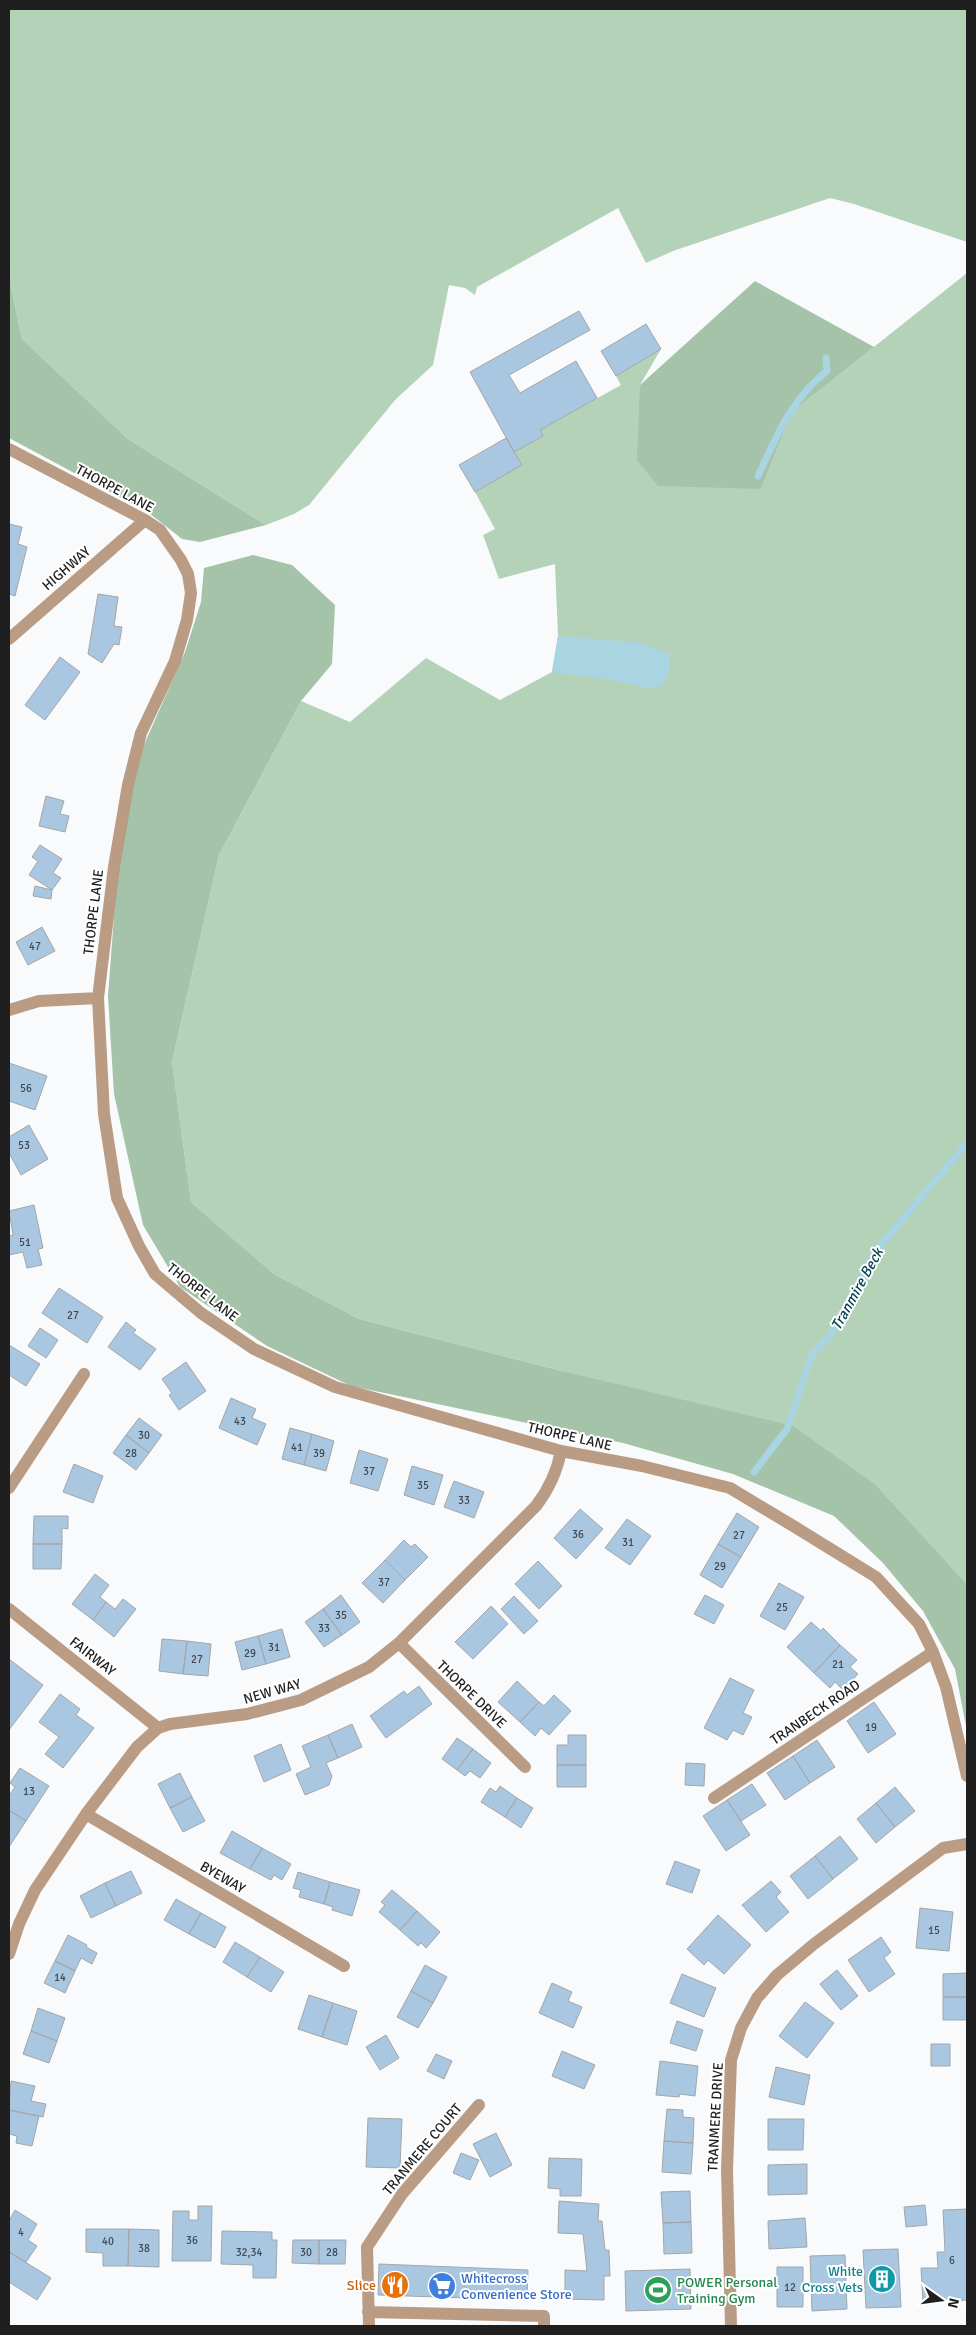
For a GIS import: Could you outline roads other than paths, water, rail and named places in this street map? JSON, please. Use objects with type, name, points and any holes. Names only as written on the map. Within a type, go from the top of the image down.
[{"type":"street","name":"THORPE LANE","points":[[9,449],[145,520],[160,530],[181,560],[188,574],[191,592],[187,620],[175,661],[141,733],[128,785],[114,867],[98,998],[104,1114],[117,1198],[139,1246],[155,1274],[201,1313],[254,1349],[335,1387],[561,1451],[642,1466],[730,1488],[876,1577],[919,1624],[933,1652],[946,1687],[967,1776]]},
{"type":"street","name":"HIGHWAY","points":[[9,640],[16,631],[145,520]]},
{"type":"street","points":[[9,1010],[39,1001],[98,998]]},
{"type":"street","points":[[9,1488],[84,1374]]},
{"type":"street","name":"NEW WAY","points":[[9,1954],[19,1924],[34,1890],[86,1814],[137,1747],[158,1728],[170,1724],[247,1714],[302,1700],[369,1667],[399,1643],[536,1506],[546,1493],[554,1477],[561,1451]]},
{"type":"street","name":"FAIRWAY","points":[[9,1609],[158,1728]]},
{"type":"street","name":"THORPE DRIVE","points":[[399,1643],[525,1767]]},
{"type":"street","name":"TRANBECK ROAD","points":[[714,1798],[933,1652]]},
{"type":"street","name":"BYEWAY","points":[[86,1814],[344,1966]]},
{"type":"street","name":"TRANMERE DRIVE","points":[[731,2326],[727,2170],[731,2060],[741,2028],[757,1998],[777,1975],[814,1944],[943,1848],[967,1844]]},
{"type":"street","name":"TRANMERE COURT","points":[[369,2326],[367,2247],[402,2194],[479,2104]]},
{"type":"street","points":[[368,2312],[544,2316],[544,2326]]},
{"type":"water","points":[[558,636],[643,643],[670,654],[670,668],[665,684],[653,689],[606,679],[552,672]]},
{"type":"waterway","points":[[758,476],[786,419],[804,393],[827,371],[826,358]]},
{"type":"waterway","name":"Tranmire Beck","points":[[754,1472],[787,1429],[812,1354],[830,1336],[874,1253],[967,1143]]},
{"type":"place","name":"White Cross Vets","points":[[882,2279]]},
{"type":"place","name":"Slice","points":[[395,2285]]},
{"type":"place","name":"Whitecross Convenience Store","points":[[442,2286]]},
{"type":"place","name":"POWER Personal Training Gym","points":[[658,2290]]}]
